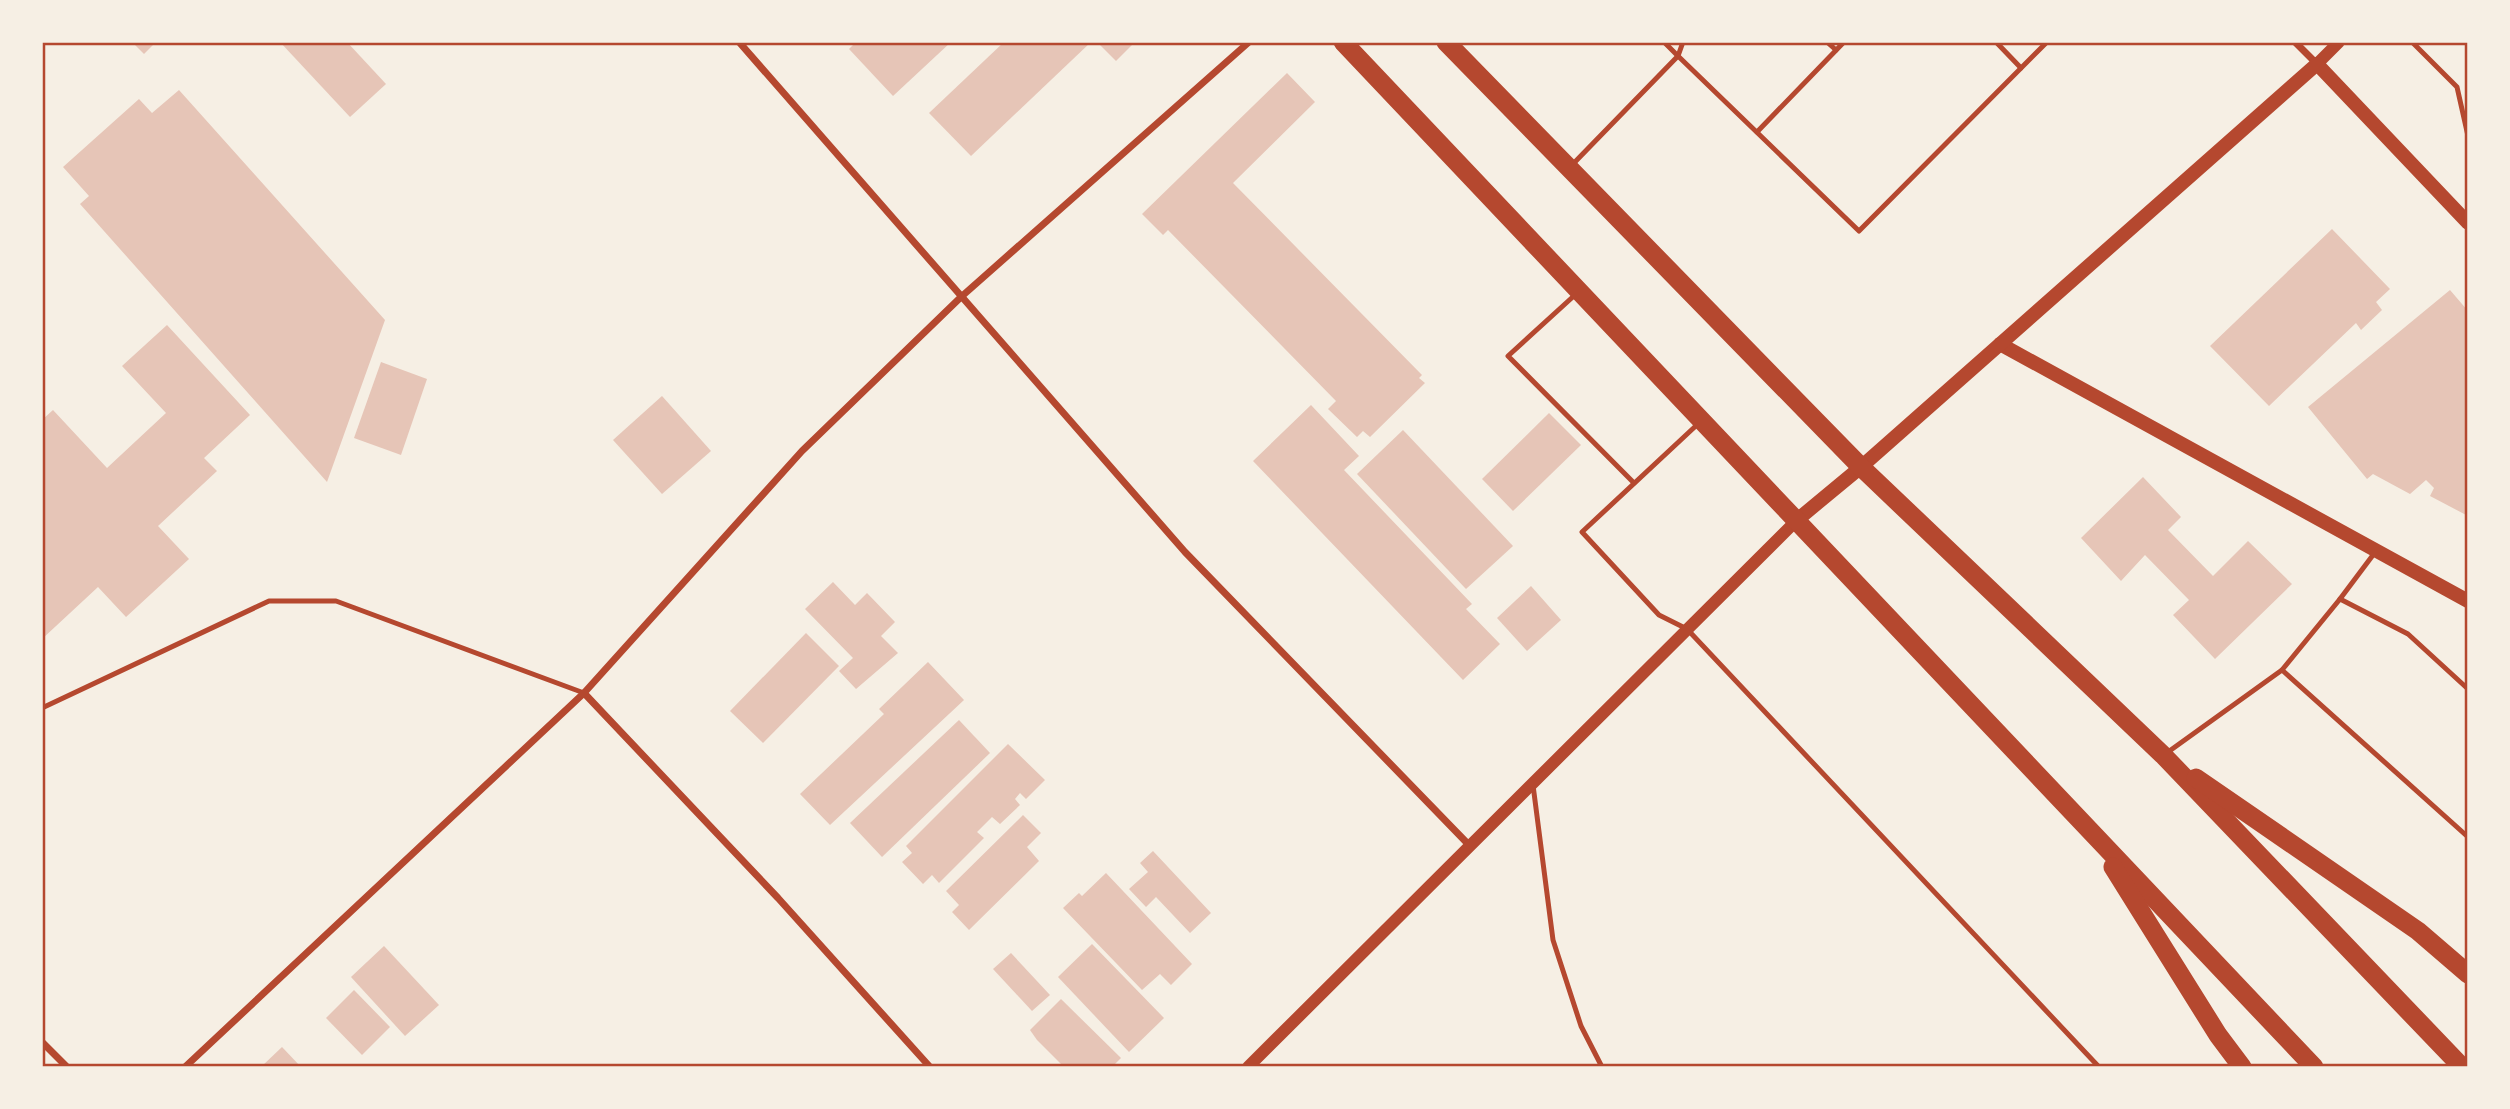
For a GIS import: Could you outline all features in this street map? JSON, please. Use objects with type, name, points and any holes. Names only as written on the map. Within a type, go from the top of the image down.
[{"type":"highway","points":[[1343,42],[2314,1067]]},
{"type":"highway","points":[[1446,42],[1861,467],[2163,755],[2462,1067]]},
{"type":"highway","points":[[2163,755],[2418,931],[2468,974]]},
{"type":"highway","points":[[2091,830],[2217,1035],[2242,1067]]},
{"type":"main road","points":[[1797,520],[1861,467],[2317,64],[2468,223]]},
{"type":"main road","points":[[2000,344],[2468,601]]},
{"type":"street","points":[[739,42],[1185,552],[1469,845]]},
{"type":"street","points":[[186,1067],[584,693],[802,451],[961,297],[1249,42]]},
{"type":"street","points":[[2295,42],[2317,64],[2339,42]]},
{"type":"street","points":[[1248,1067],[1797,520]]},
{"type":"street","points":[[584,693],[778,898],[930,1067]]},
{"type":"street","points":[[42,1042],[67,1067]]},
{"type":"lane","points":[[1664,42],[1859,231],[2047,42]]},
{"type":"lane","points":[[1569,168],[1678,56],[1683,42]]},
{"type":"lane","points":[[1827,42],[1836,50]]},
{"type":"lane","points":[[1757,132],[1844,42]]},
{"type":"lane","points":[[1996,42],[2021,68]]},
{"type":"lane","points":[[2412,42],[2457,87],[2468,136]]},
{"type":"lane","points":[[1580,290],[1508,356],[1634,483]]},
{"type":"lane","points":[[1703,419],[1582,532],[1659,615],[1687,629],[2098,1067]]},
{"type":"lane","points":[[2163,755],[2282,670],[2377,551]]},
{"type":"lane","points":[[2340,599],[2407,634],[2468,689]]},
{"type":"lane","points":[[42,708],[269,601],[336,601],[584,693]]},
{"type":"lane","points":[[2282,670],[2468,837]]},
{"type":"lane","points":[[1532,782],[1553,940],[1581,1026],[1602,1067]]},
{"type":"building","points":[[132,42],[156,42],[144,54]]},
{"type":"building","points":[[280,42],[347,42],[386,84],[350,117]]},
{"type":"building","points":[[856,42],[951,42],[893,96],[849,49]]},
{"type":"building","points":[[1004,42],[1091,42],[971,156],[929,113]]},
{"type":"building","points":[[1097,42],[1135,42],[1116,61]]},
{"type":"building","points":[[1287,73],[1315,102],[1233,183],[1422,375],[1419,378],[1425,383],[1370,437],[1363,431],[1357,437],[1328,409],[1336,401],[1168,230],[1163,235],[1142,214]]},
{"type":"building","points":[[179,90],[385,320],[327,482],[80,204],[89,196],[63,167],[139,99],[152,113]]},
{"type":"building","points":[[2332,229],[2390,289],[2376,302],[2382,310],[2361,330],[2356,323],[2269,406],[2210,346]]},
{"type":"building","points":[[2450,290],[2468,311],[2468,516],[2430,496],[2434,488],[2426,480],[2410,494],[2373,474],[2367,479],[2308,407]]},
{"type":"building","points":[[167,325],[250,415],[204,458],[217,471],[158,526],[189,559],[126,617],[98,587],[42,639],[42,420],[53,410],[107,468],[166,413],[122,366]]},
{"type":"building","points":[[381,362],[427,379],[401,455],[354,438]]},
{"type":"building","points":[[662,396],[711,451],[662,494],[613,440]]},
{"type":"building","points":[[1311,405],[1359,456],[1344,470],[1472,604],[1466,609],[1500,644],[1463,680],[1253,461]]},
{"type":"building","points":[[1549,413],[1581,445],[1513,511],[1482,479]]},
{"type":"building","points":[[1403,430],[1513,546],[1466,589],[1357,474]]},
{"type":"building","points":[[2143,477],[2181,517],[2168,530],[2213,576],[2248,541],[2292,584],[2215,659],[2173,615],[2189,600],[2145,555],[2121,581],[2081,538]]},
{"type":"building","points":[[833,582],[855,605],[867,593],[895,622],[881,636],[898,653],[856,689],[839,671],[853,658],[805,609]]},
{"type":"building","points":[[1531,586],[1561,620],[1527,651],[1497,618]]},
{"type":"building","points":[[806,633],[839,666],[763,743],[730,711]]},
{"type":"building","points":[[928,662],[964,700],[830,825],[800,794],[884,714],[879,709]]},
{"type":"building","points":[[959,720],[990,753],[882,857],[850,823]]},
{"type":"building","points":[[1008,744],[1045,780],[1026,799],[1020,793],[1015,799],[1020,805],[1000,824],[992,817],[977,832],[984,838],[939,883],[932,875],[923,884],[902,862],[912,853],[906,846]]},
{"type":"building","points":[[1023,815],[1041,833],[1027,847],[1039,861],[969,930],[952,912],[959,905],[946,891]]},
{"type":"building","points":[[1153,851],[1211,913],[1190,933],[1156,897],[1146,907],[1129,889],[1148,872],[1140,863]]},
{"type":"building","points":[[1106,873],[1192,964],[1171,985],[1160,974],[1142,990],[1063,908],[1079,893],[1082,896]]},
{"type":"building","points":[[1092,944],[1164,1018],[1129,1052],[1058,977]]},
{"type":"building","points":[[384,946],[439,1005],[405,1036],[351,977]]},
{"type":"building","points":[[1011,953],[1050,995],[1032,1011],[993,969]]},
{"type":"building","points":[[354,990],[390,1027],[362,1055],[326,1018]]},
{"type":"building","points":[[1061,999],[1121,1058],[1112,1067],[1064,1067],[1037,1040],[1030,1030]]},
{"type":"building","points":[[282,1047],[301,1067],[261,1067]]}]
